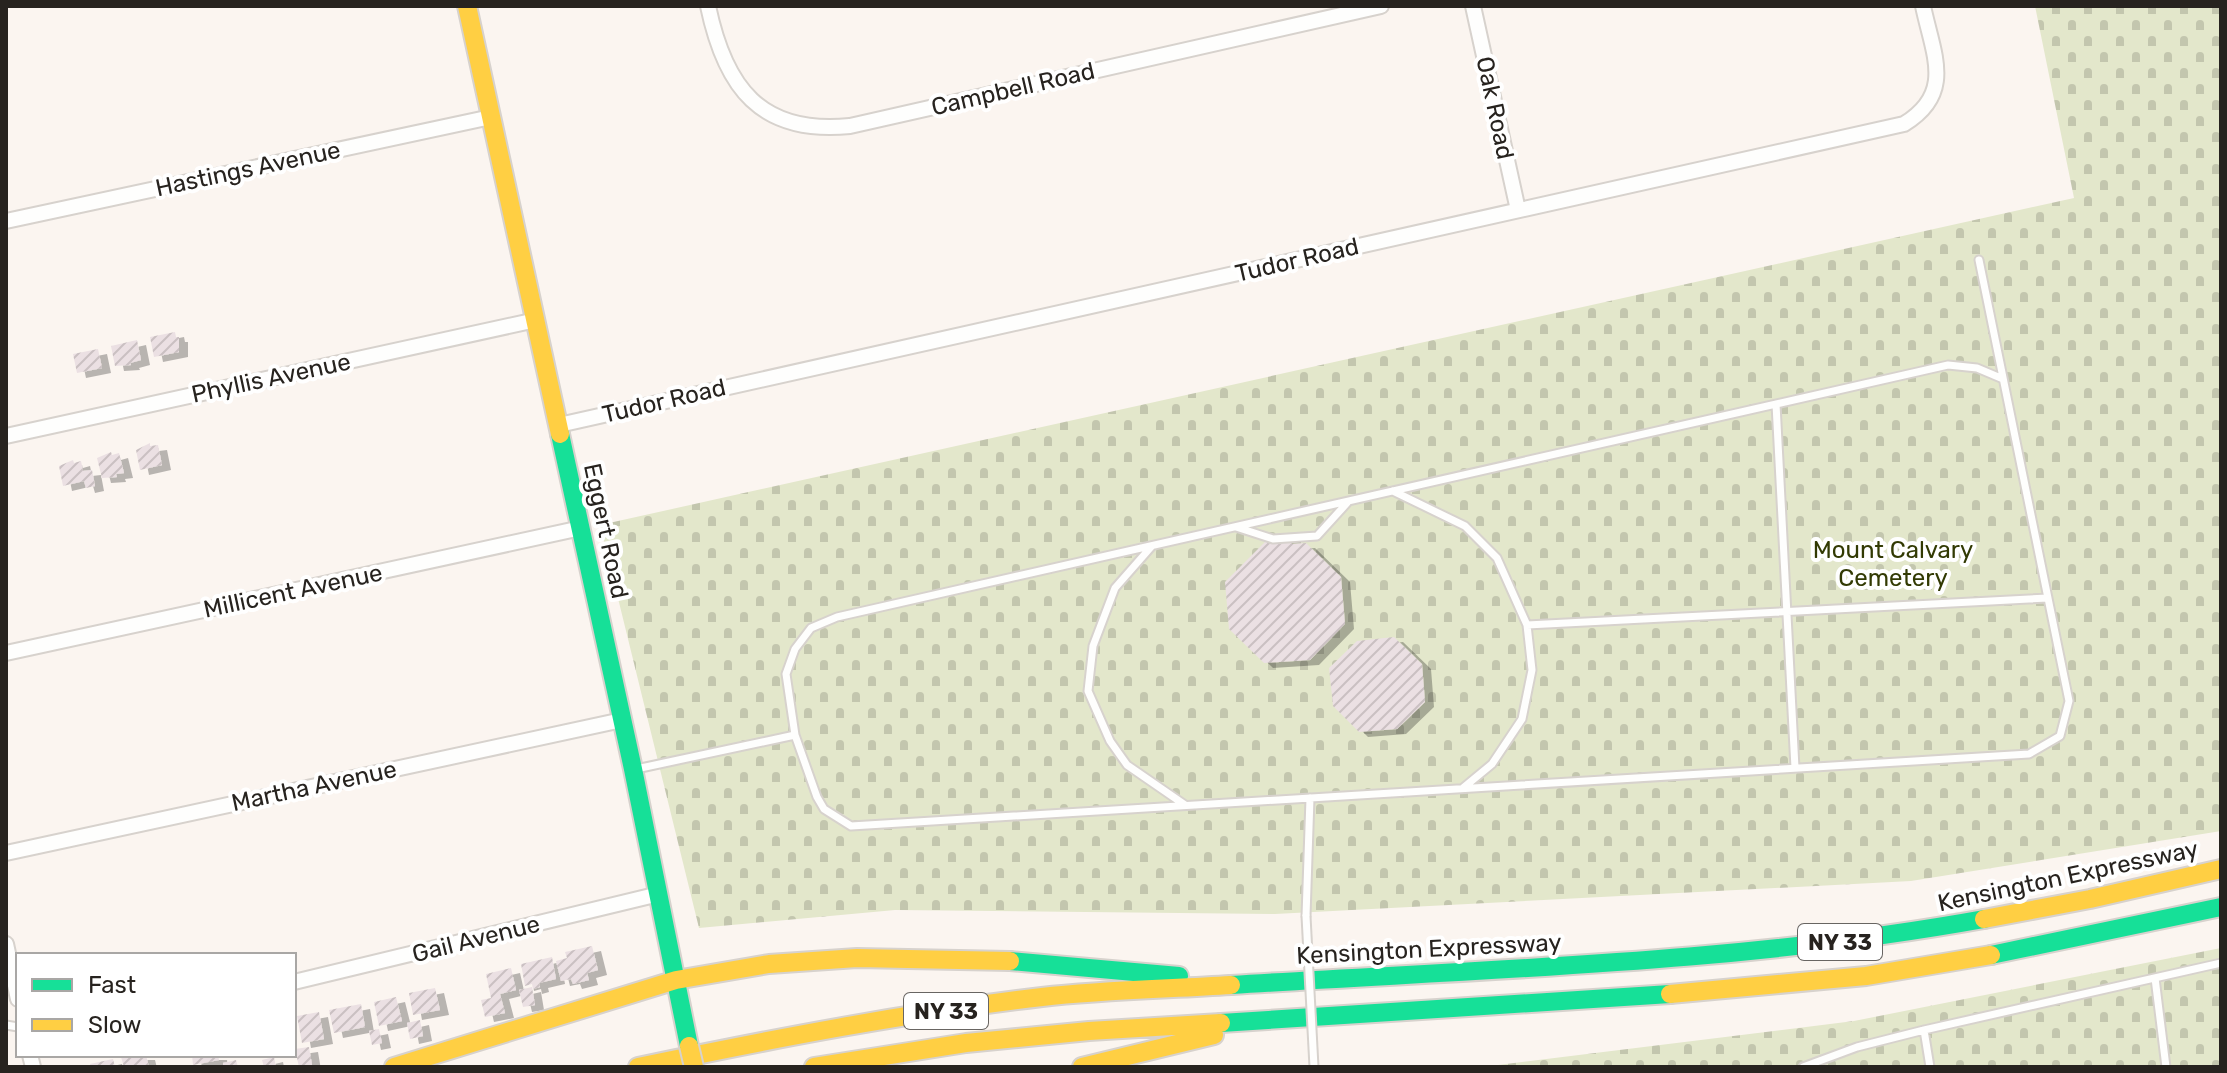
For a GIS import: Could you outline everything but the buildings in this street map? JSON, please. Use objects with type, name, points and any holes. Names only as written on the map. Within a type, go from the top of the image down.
[{"type":"main road","name":"Eggert Road","points":[[467,6],[633,769],[694,1067]]},
{"type":"main road","name":"Kensington Expressway","points":[[638,1067],[806,1031],[1044,997],[1688,958],[1900,935],[2109,897],[2221,869]]},
{"type":"main road","name":"NY 33","points":[[814,1067],[966,1043],[1291,1017],[1709,992],[1866,976],[1988,956],[2221,909]]},
{"type":"main road","points":[[394,1067],[677,984],[769,964],[870,958],[1025,961],[1259,983]]},
{"type":"main road","points":[[1082,1067],[1291,1017]]},
{"type":"street","name":"Campbell Road","points":[[708,6],[723,61],[753,102],[787,121],[830,128],[1381,6]]},
{"type":"street","name":"Oak Road","points":[[1473,6],[1518,210]]},
{"type":"street","name":"Tudor Road","points":[[559,425],[1904,124],[1928,105],[1938,76],[1923,6]]},
{"type":"street","name":"Hastings Avenue","points":[[6,221],[491,117]]},
{"type":"street","name":"Phyllis Avenue","points":[[6,436],[536,320]]},
{"type":"street","name":"Millicent Avenue","points":[[6,653],[581,528]]},
{"type":"street","name":"Martha Avenue","points":[[6,853],[622,720]]},
{"type":"street","name":"Gail Avenue","points":[[296,982],[659,894]]},
{"type":"street","points":[[6,944],[16,990]]},
{"type":"lane","points":[[1979,260],[2069,701],[2060,736],[2029,754],[851,826],[824,809],[795,735],[786,674],[795,649],[811,628],[837,617],[1948,365],[1977,368],[2003,379]]},
{"type":"lane","points":[[1776,404],[1795,768]]},
{"type":"lane","points":[[1393,491],[1465,526],[1497,558],[1527,625],[1532,670],[1522,719],[1492,764],[1463,789]]},
{"type":"lane","points":[[1236,527],[1273,539],[1317,536],[1348,501]]},
{"type":"lane","points":[[1152,546],[1115,588],[1093,646],[1088,691],[1110,741],[1127,765],[1187,806]]},
{"type":"lane","points":[[1527,625],[2048,598]]},
{"type":"lane","points":[[633,769],[795,735]]},
{"type":"lane","points":[[1310,798],[1306,916],[1314,1067]]},
{"type":"lane","points":[[1803,1067],[1857,1047],[1924,1030],[2221,963]]},
{"type":"lane","points":[[2155,978],[2166,1067]]},
{"type":"lane","points":[[1924,1030],[1930,1067]]},
{"type":"green space","name":"Mount Calvary Cemetery","points":[[2035,6],[2221,6],[2221,831],[1911,881],[1275,914],[895,910],[699,928],[600,525],[2074,198]]},
{"type":"green space","points":[[2221,948],[2221,1067],[1482,1067],[1854,1021]]},
{"type":"traffic: fast","points":[[560,434],[689,1046]]},
{"type":"traffic: fast","points":[[1991,955],[2221,907]]},
{"type":"traffic: fast","points":[[1231,985],[1703,955],[1797,946],[1984,919]]},
{"type":"traffic: fast","points":[[1010,961],[1179,976]]},
{"type":"traffic: fast","points":[[1221,1023],[1670,994]]},
{"type":"traffic: slow","points":[[467,6],[560,434]]},
{"type":"traffic: slow","points":[[1984,919],[2221,869]]},
{"type":"traffic: slow","points":[[1670,994],[1866,976],[1991,955]]},
{"type":"traffic: slow","points":[[394,1067],[676,980],[769,964],[857,958],[1010,961]]},
{"type":"traffic: slow","points":[[638,1067],[739,1046],[991,1003],[1089,993],[1231,985]]},
{"type":"traffic: slow","points":[[814,1067],[966,1043],[1221,1023]]},
{"type":"traffic: slow","points":[[1082,1067],[1214,1035]]},
{"type":"traffic: slow","points":[[689,1046],[694,1067]]}]
